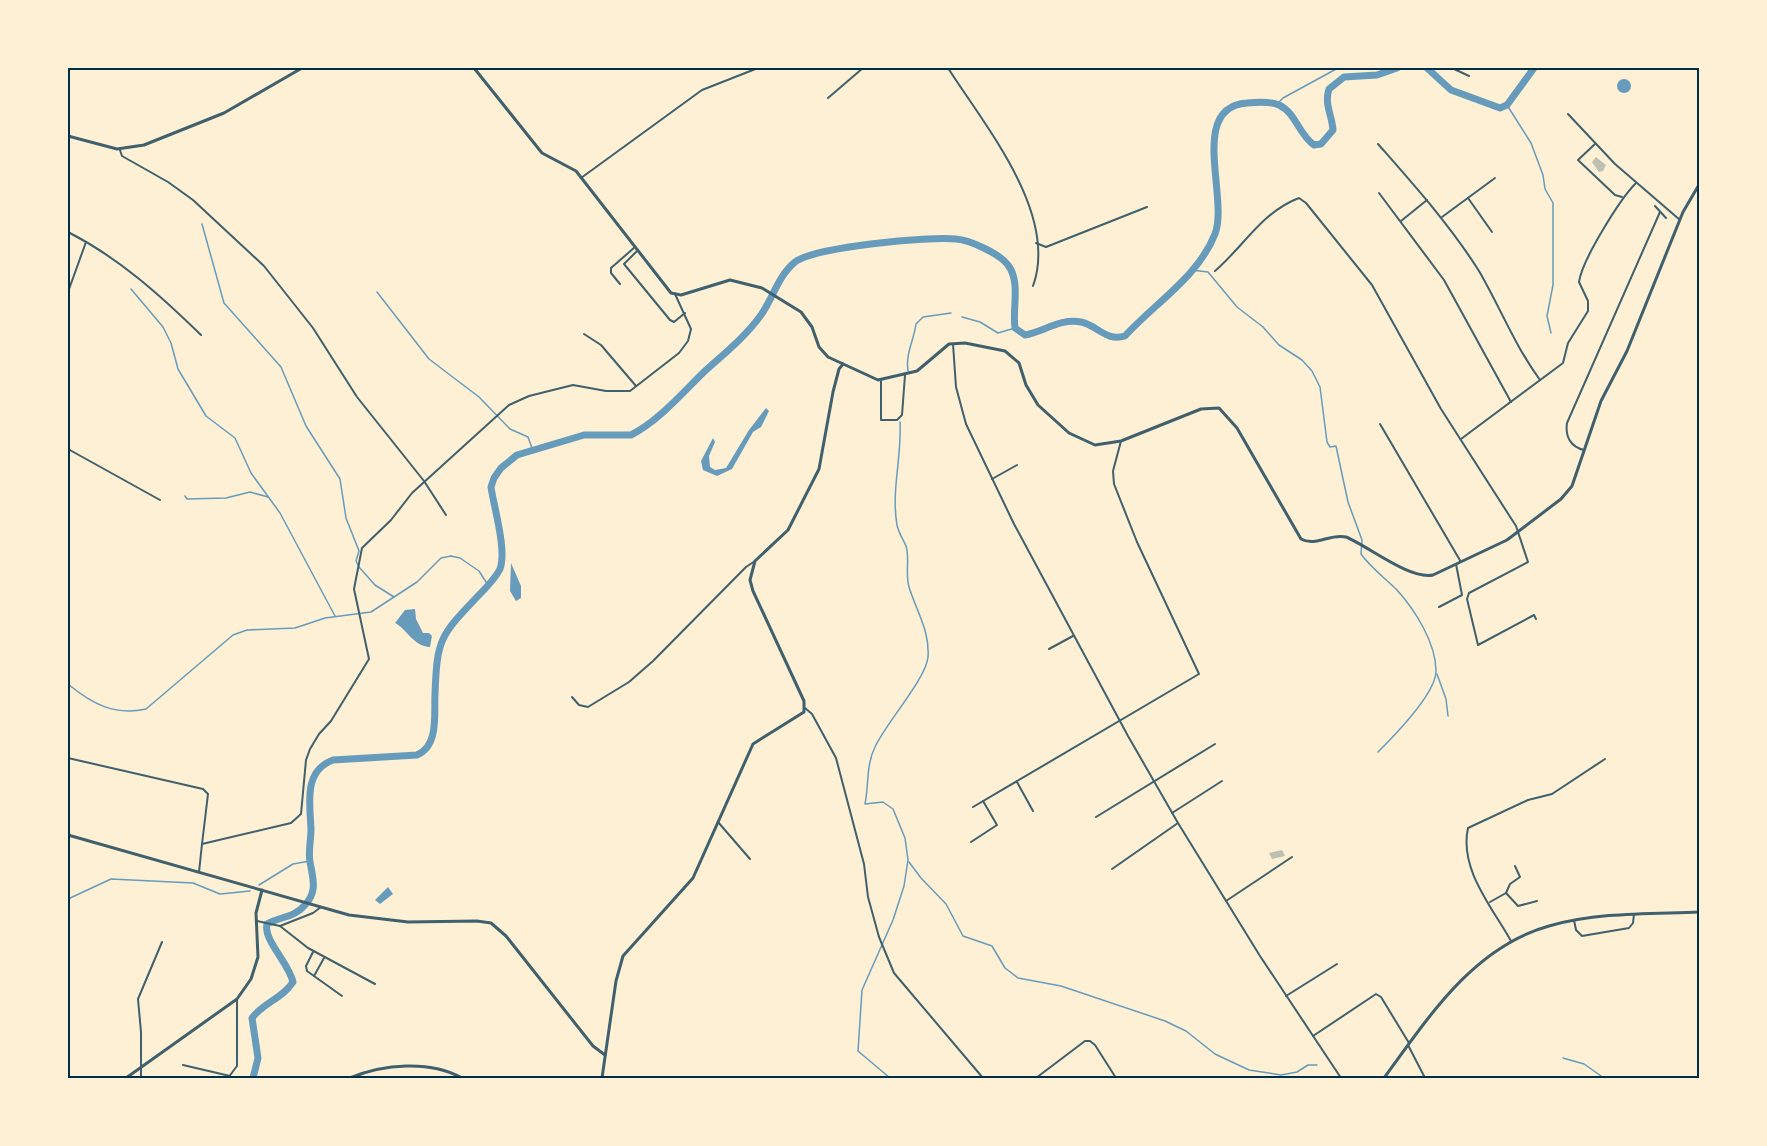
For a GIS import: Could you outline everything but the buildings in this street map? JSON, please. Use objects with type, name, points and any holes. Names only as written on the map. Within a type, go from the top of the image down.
[{"type":"street","points":[[68,136],[120,150],[144,145],[216,116],[302,68]]},
{"type":"street","points":[[202,844],[291,823],[301,814],[306,760],[310,749],[319,734],[331,721],[369,659],[354,589],[362,548],[391,520],[401,505],[500,410],[529,396],[573,385],[621,393],[636,386],[684,348],[691,331],[675,294],[636,249],[582,178],[571,166],[553,161],[542,153],[474,68]]},
{"type":"street","points":[[582,178],[702,90],[758,68]]},
{"type":"street","points":[[828,98],[863,68]]},
{"type":"street","points":[[948,68],[1005,157],[1026,196],[1035,220],[1037,264],[1032,286]]},
{"type":"street","points":[[1452,68],[1469,76]]},
{"type":"street","points":[[1568,114],[1595,144],[1636,183],[1680,220]]},
{"type":"street","points":[[1378,144],[1442,217],[1479,272],[1522,356],[1540,380]]},
{"type":"street","points":[[1595,144],[1578,160],[1615,195],[1622,198]]},
{"type":"street","points":[[120,150],[122,156],[168,182],[193,200],[264,266],[312,328],[357,397],[424,481],[446,515]]},
{"type":"street","points":[[1442,217],[1495,178]]},
{"type":"street","points":[[1461,439],[1561,365],[1568,343],[1587,314],[1588,303],[1579,285],[1579,278],[1622,198],[1636,183]]},
{"type":"street","points":[[675,294],[725,280],[753,284],[786,301],[809,321],[823,352],[881,381],[917,371],[939,350],[953,344],[982,346],[1009,352],[1019,363],[1026,385],[1038,405],[1069,433],[1095,445],[1121,441],[1201,409],[1219,408],[1237,428],[1299,538],[1311,543],[1340,536],[1423,576],[1433,575],[1507,540],[1569,490],[1577,478],[1601,401],[1627,351],[1680,220],[1700,183]]},
{"type":"street","points":[[1379,193],[1449,289],[1511,402]]},
{"type":"street","points":[[1215,271],[1237,251],[1268,214],[1301,198],[1372,285],[1435,400],[1518,531],[1528,562],[1469,593],[1467,599],[1478,645],[1534,616]]},
{"type":"street","points":[[1468,198],[1492,232]]},
{"type":"street","points":[[1401,222],[1427,200]]},
{"type":"street","points":[[1655,206],[1666,218]]},
{"type":"street","points":[[1036,243],[1046,247],[1148,207]]},
{"type":"street","points":[[1586,450],[1578,448],[1570,441],[1567,433],[1568,423],[1660,212]]},
{"type":"street","points":[[68,232],[100,249],[162,297],[201,335]]},
{"type":"street","points":[[68,292],[86,242]]},
{"type":"street","points":[[620,284],[611,273],[611,268],[636,249]]},
{"type":"street","points":[[636,249],[624,262],[629,271],[670,320],[674,322],[685,314]]},
{"type":"street","points":[[584,334],[601,345],[636,386]]},
{"type":"street","points":[[953,344],[956,387],[970,436],[1074,635],[1120,722],[1178,823],[1286,996],[1341,1078]]},
{"type":"street","points":[[572,697],[579,705],[588,707],[629,682],[675,641],[746,567],[790,527],[819,469],[835,384],[839,369],[843,364]]},
{"type":"street","points":[[881,381],[882,420],[897,420],[902,415],[905,375]]},
{"type":"street","points":[[1380,424],[1461,562]]},
{"type":"street","points":[[973,807],[1197,677],[1199,670],[1137,542],[1114,484],[1113,471],[1121,441]]},
{"type":"street","points":[[68,449],[160,501]]},
{"type":"street","points":[[992,479],[1017,465]]},
{"type":"street","points":[[755,561],[751,588],[805,708],[812,714],[836,758],[864,864],[868,897],[879,937],[894,973],[983,1078]]},
{"type":"street","points":[[1439,607],[1462,595],[1456,564]]},
{"type":"street","points":[[1049,649],[1074,635]]},
{"type":"street","points":[[602,1078],[616,981],[622,959],[692,880],[753,744],[799,718],[805,708]]},
{"type":"street","points":[[1096,817],[1215,744]]},
{"type":"street","points":[[68,758],[203,789],[208,794],[199,872]]},
{"type":"street","points":[[1511,941],[1467,861],[1465,842],[1468,828],[1528,800],[1552,794],[1605,759]]},
{"type":"street","points":[[1172,813],[1222,781]]},
{"type":"street","points":[[1017,782],[1033,811]]},
{"type":"street","points":[[971,842],[997,825],[983,801]]},
{"type":"street","points":[[718,822],[750,859]]},
{"type":"street","points":[[1112,869],[1178,823]]},
{"type":"street","points":[[68,835],[349,915],[408,922],[477,921],[491,923],[506,936],[593,1046],[605,1055]]},
{"type":"street","points":[[1226,901],[1292,857]]},
{"type":"street","points":[[1490,902],[1506,893],[1510,884],[1520,878],[1515,866]]},
{"type":"street","points":[[126,1078],[237,999],[251,979],[258,957],[256,921],[262,890]]},
{"type":"street","points":[[1506,893],[1518,906],[1538,901]]},
{"type":"street","points":[[256,921],[280,926],[313,913],[321,907]]},
{"type":"street","points":[[1384,1078],[1463,979],[1489,956],[1511,941],[1541,928],[1574,920],[1634,914],[1700,912]]},
{"type":"street","points":[[1574,920],[1576,930],[1582,936],[1629,928],[1634,923],[1634,914]]},
{"type":"street","points":[[280,926],[313,952],[375,984]]},
{"type":"street","points":[[141,1078],[138,999],[162,942]]},
{"type":"street","points":[[313,952],[306,969],[342,996]]},
{"type":"street","points":[[314,976],[325,957]]},
{"type":"street","points":[[1286,996],[1337,964]]},
{"type":"street","points":[[1313,1036],[1376,994],[1381,997],[1409,1044],[1425,1078]]},
{"type":"street","points":[[183,1065],[229,1077],[237,1066],[237,999]]},
{"type":"street","points":[[1036,1078],[1085,1041],[1090,1041],[1116,1078]]},
{"type":"street","points":[[350,1078],[365,1072],[411,1067],[441,1069],[462,1078]]},
{"type":"water","points":[[1624,79],[1629,81],[1631,86],[1629,91],[1624,93],[1619,91],[1617,86],[1619,81]]},
{"type":"water","points":[[766,408],[769,411],[761,427],[753,432],[732,469],[717,476],[703,470],[701,461],[713,438],[715,442],[709,456],[710,467],[715,470],[726,468],[749,430]]},
{"type":"water","points":[[511,563],[521,586],[521,598],[516,601],[510,591]]},
{"type":"water","points":[[415,609],[416,619],[423,633],[429,633],[432,636],[430,647],[419,644],[395,623],[405,610]]},
{"type":"water","points":[[388,887],[393,894],[380,904],[375,900]]},
{"type":"waterway","points":[[1277,104],[1283,98],[1338,68]]},
{"type":"waterway","points":[[253,1078],[258,1058],[252,1018],[289,988],[293,982],[287,967],[272,944],[267,924],[300,910],[308,901],[313,890],[309,854],[310,789],[313,780],[323,765],[333,760],[417,755],[429,744],[435,720],[439,649],[448,630],[490,584],[500,569],[501,540],[491,487],[501,468],[517,455],[584,435],[631,435],[641,429],[670,406],[749,330],[761,315],[780,280],[795,262],[848,247],[898,241],[962,240],[992,252],[1008,265],[1015,287],[1015,328],[1025,335],[1073,321],[1087,324],[1112,337],[1125,336],[1187,276],[1198,263],[1215,234],[1218,218],[1215,137],[1219,120],[1229,108],[1255,102],[1279,105],[1290,113],[1309,141],[1314,145],[1321,144],[1333,130],[1328,105],[1329,89],[1344,77],[1377,75],[1397,68]]},
{"type":"waterway","points":[[1427,68],[1451,90],[1500,108],[1507,105],[1534,68]]},
{"type":"waterway","points":[[1507,105],[1531,143],[1543,175],[1545,189],[1553,203],[1553,285],[1547,316],[1551,333]]},
{"type":"waterway","points":[[202,224],[224,303],[281,367],[306,426],[340,479],[346,518],[359,551],[356,561],[359,567],[375,585],[394,597]]},
{"type":"waterway","points":[[1191,270],[1208,272],[1237,307],[1263,327],[1279,345],[1302,360],[1312,371],[1320,387],[1327,442],[1330,447],[1336,446],[1348,502],[1362,540],[1361,554],[1404,598],[1428,638],[1435,660],[1434,680],[1413,714],[1378,752]]},
{"type":"waterway","points":[[131,289],[163,327],[171,343],[178,369],[206,416],[235,438],[251,473],[280,513],[335,616]]},
{"type":"waterway","points":[[377,292],[429,359],[479,397],[510,429],[528,437],[533,451]]},
{"type":"waterway","points":[[908,371],[909,353],[916,324],[923,317],[951,313]]},
{"type":"waterway","points":[[962,317],[980,322],[998,333],[1015,328]]},
{"type":"waterway","points":[[890,1078],[858,1051],[862,990],[893,920],[904,886],[908,860],[905,838],[893,809],[883,802],[865,804],[869,768],[872,754],[880,737],[913,689],[926,666],[928,657],[925,629],[908,582],[907,551],[897,525],[895,512],[900,422]]},
{"type":"waterway","points":[[185,496],[187,499],[226,498],[250,492],[268,497]]},
{"type":"waterway","points":[[68,684],[104,707],[124,711],[146,709],[233,635],[247,630],[295,628],[325,618],[371,612],[417,582],[441,558],[451,556],[460,558],[479,571],[488,585]]},
{"type":"waterway","points":[[1437,674],[1446,699],[1448,716]]},
{"type":"waterway","points":[[259,885],[293,864],[310,861]]},
{"type":"waterway","points":[[909,862],[946,904],[963,936],[992,946],[1005,968],[1018,978],[1061,986],[1165,1021],[1186,1031],[1215,1054],[1249,1070],[1281,1075],[1297,1072],[1308,1065],[1317,1065]]},
{"type":"waterway","points":[[68,899],[111,879],[193,883],[220,894],[250,891]]},
{"type":"waterway","points":[[1563,1058],[1584,1064],[1604,1078]]}]
